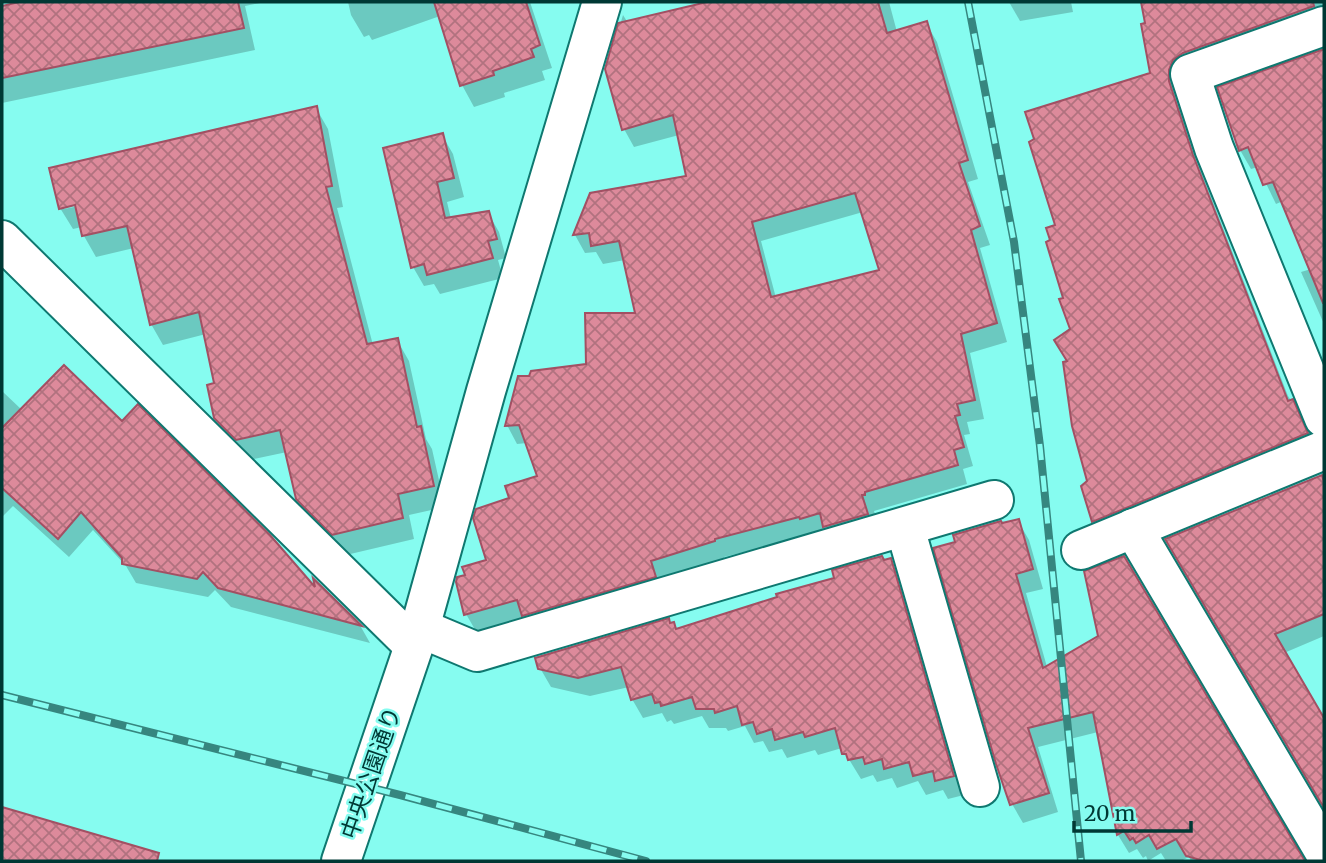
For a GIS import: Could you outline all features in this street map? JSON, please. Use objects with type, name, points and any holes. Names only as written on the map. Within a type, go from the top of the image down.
[{"type":"street","name":"中央公園通り","points":[[341,861],[416,637],[602,2]]},
{"type":"street","points":[[1324,26],[1190,74],[1214,148],[1324,418]]},
{"type":"street","points":[[2,240],[416,637],[477,652],[994,500]]},
{"type":"street","points":[[1082,550],[1324,450]]},
{"type":"street","points":[[905,528],[981,787]]},
{"type":"street","points":[[1133,528],[1324,851]]},
{"type":"building","points":[[19,2],[238,2],[244,28],[2,78],[2,6]]},
{"type":"building","points":[[434,2],[526,2],[540,45],[531,49],[534,57],[493,71],[494,75],[460,86]]},
{"type":"building","points":[[707,2],[878,2],[887,33],[927,21],[968,160],[959,163],[980,226],[971,230],[997,323],[961,334],[975,400],[957,404],[960,415],[955,416],[964,447],[954,450],[958,465],[865,492],[865,495],[862,495],[868,514],[823,527],[820,513],[715,539],[651,561],[656,577],[522,616],[517,600],[464,615],[457,577],[465,575],[462,567],[486,560],[473,518],[476,509],[509,498],[505,486],[537,476],[519,425],[505,426],[518,376],[529,376],[531,371],[586,364],[585,313],[635,313],[619,241],[591,246],[589,233],[573,235],[590,193],[686,176],[673,115],[622,130],[605,69],[618,23]],"holes":[[[855,193],[879,270],[771,297],[752,222]]]},
{"type":"building","points":[[1141,2],[1313,2],[1314,6],[1183,53],[1173,60],[1169,70],[1169,81],[1193,155],[1288,401],[1293,399],[1308,433],[1092,522],[1081,486],[1087,481],[1072,426],[1063,362],[1067,361],[1054,340],[1070,329],[1059,299],[1063,298],[1046,242],[1050,240],[1046,228],[1055,225],[1029,142],[1034,139],[1025,112],[1150,73],[1141,24],[1145,23]]},
{"type":"building","points":[[1324,49],[1323,303],[1273,182],[1263,185],[1248,147],[1239,151],[1217,87]]},
{"type":"building","points":[[317,106],[332,186],[326,187],[367,344],[398,338],[417,427],[421,426],[434,486],[398,494],[403,518],[332,535],[296,499],[280,430],[236,440],[214,418],[207,385],[214,383],[199,312],[150,325],[127,226],[82,236],[75,205],[59,209],[49,168]]},
{"type":"building","points":[[443,133],[454,178],[437,182],[445,218],[489,211],[497,239],[488,241],[493,258],[427,275],[424,264],[411,268],[383,148]]},
{"type":"building","points":[[64,365],[122,421],[138,404],[270,535],[315,587],[313,578],[362,626],[218,588],[203,572],[197,579],[122,564],[122,558],[81,512],[58,539],[2,488],[2,428]]},
{"type":"building","points":[[1322,475],[1324,614],[1275,634],[1324,718],[1324,808],[1165,539]]},
{"type":"building","points":[[1019,519],[1033,569],[1016,574],[1043,668],[1098,636],[1084,571],[1124,556],[1305,861],[1204,861],[1186,856],[1176,839],[1157,849],[1149,835],[1136,843],[1133,838],[1130,840],[1124,831],[1117,835],[1093,712],[1028,728],[1049,793],[1010,805],[933,548],[955,542],[953,535],[1001,521]]},
{"type":"building","points":[[882,556],[884,560],[891,558],[954,776],[935,781],[933,771],[913,776],[909,762],[884,769],[882,759],[865,764],[863,757],[848,760],[846,754],[842,754],[835,728],[805,737],[803,732],[775,740],[772,729],[757,734],[753,722],[742,725],[737,706],[715,713],[714,709],[696,709],[692,697],[661,706],[660,702],[655,703],[652,694],[631,700],[621,667],[578,678],[538,669],[535,658],[669,618],[676,629],[777,597],[776,594],[834,578],[832,570]]},
{"type":"building","points":[[2,807],[159,853],[157,861],[2,861]]},
{"type":"railway","points":[[968,2],[1014,242],[1040,446],[1081,861]]},
{"type":"railway","points":[[2,695],[400,795],[646,861]]}]
